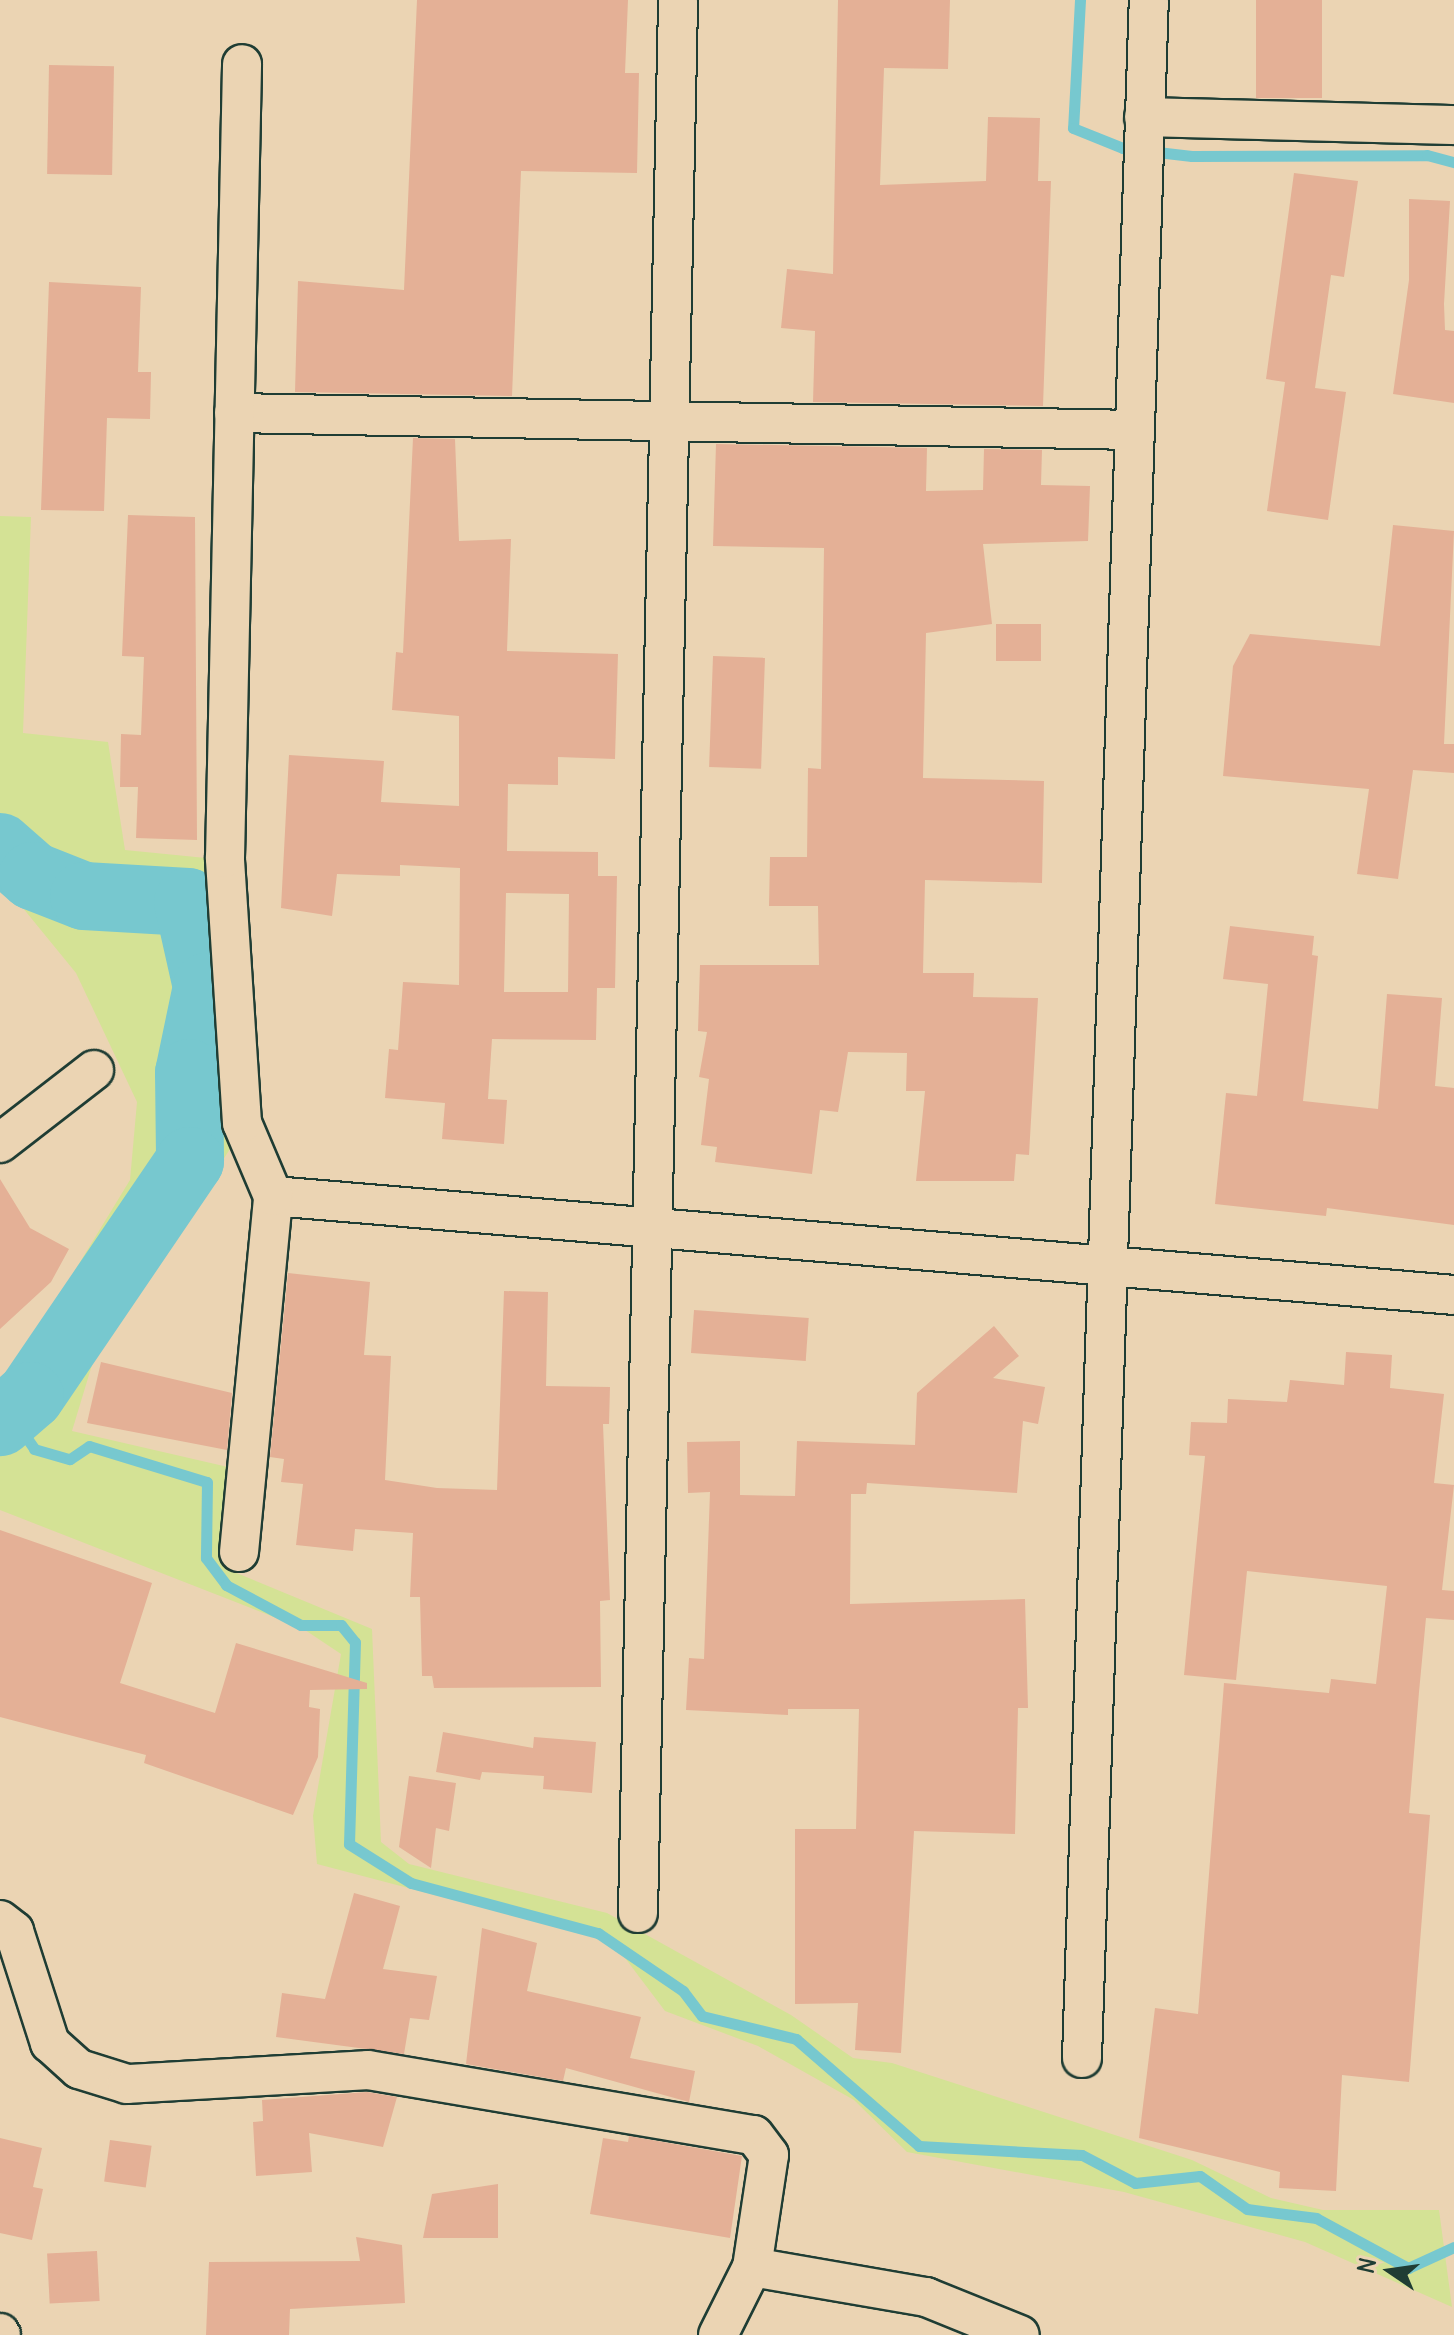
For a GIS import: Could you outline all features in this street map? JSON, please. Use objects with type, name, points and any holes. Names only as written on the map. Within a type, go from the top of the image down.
[{"type":"street","points":[[638,1913],[678,0]]},
{"type":"street","points":[[1082,2058],[1149,0]]},
{"type":"street","points":[[239,1552],[273,1196],[242,1123],[225,858],[242,64]]},
{"type":"street","points":[[1144,117],[1454,125]]},
{"type":"street","points":[[234,413],[1134,430]]},
{"type":"street","points":[[0,1143],[94,1070]]},
{"type":"street","points":[[273,1196],[1454,1295]]},
{"type":"street","points":[[0,1920],[14,1931],[50,2043],[79,2069],[127,2084],[368,2070],[754,2135],[769,2155],[752,2267],[718,2335]]},
{"type":"street","points":[[752,2267],[926,2297],[1020,2335]]},
{"type":"green space","points":[[0,516],[31,517],[23,733],[108,742],[125,850],[216,859],[232,1146],[95,1355],[72,1431],[228,1467],[234,1572],[372,1629],[381,1842],[409,1864],[607,1913],[791,2015],[853,2058],[892,2063],[1192,2160],[1271,2198],[1323,2210],[1439,2210],[1452,2307],[1305,2242],[1124,2192],[907,2152],[854,2100],[758,2046],[665,2011],[613,1942],[317,1864],[313,1816],[341,1654],[302,1628],[0,1510],[0,1382],[13,1372],[130,1180],[137,1102],[76,973],[0,880]]},
{"type":"building","points":[[417,0],[628,0],[625,73],[639,73],[637,173],[521,171],[512,396],[295,392],[298,281],[404,290]]},
{"type":"building","points":[[838,0],[950,0],[948,69],[884,68],[880,185],[986,181],[988,117],[1040,118],[1038,181],[1051,181],[1043,406],[813,402],[815,331],[781,328],[787,269],[833,274]]},
{"type":"building","points":[[1256,0],[1322,0],[1322,98],[1256,98]]},
{"type":"building","points":[[49,65],[114,66],[112,175],[47,174]]},
{"type":"building","points":[[1294,173],[1358,181],[1344,277],[1331,275],[1315,388],[1346,392],[1328,520],[1267,511],[1285,382],[1266,379]]},
{"type":"building","points":[[1409,199],[1450,201],[1444,304],[1445,330],[1454,331],[1454,403],[1393,394],[1409,280]]},
{"type":"building","points":[[49,282],[141,287],[138,372],[151,372],[150,419],[107,418],[104,511],[41,510]]},
{"type":"building","points":[[413,438],[455,439],[459,541],[511,539],[507,651],[618,654],[615,759],[558,757],[558,785],[508,784],[507,851],[598,852],[598,876],[617,876],[615,988],[597,988],[596,1040],[492,1039],[488,1099],[507,1100],[504,1144],[442,1139],[445,1103],[385,1098],[389,1049],[398,1050],[403,982],[459,985],[460,868],[400,865],[400,876],[337,874],[332,916],[281,908],[289,755],[384,761],[381,802],[459,806],[459,716],[392,710],[396,652],[403,653]],"holes":[[[506,893],[569,894],[568,992],[504,992]]]},
{"type":"building","points":[[716,444],[927,448],[926,491],[983,490],[984,449],[1042,450],[1041,485],[1090,486],[1088,541],[983,544],[992,624],[926,633],[923,778],[1044,781],[1042,883],[925,880],[923,973],[974,973],[973,997],[1038,998],[1029,1155],[1016,1154],[1014,1181],[916,1181],[925,1091],[906,1091],[907,1053],[848,1052],[838,1112],[820,1110],[812,1174],[715,1162],[717,1147],[701,1145],[709,1079],[699,1077],[707,1032],[698,1031],[700,965],[819,965],[818,906],[769,906],[770,857],[807,857],[808,768],[821,769],[824,548],[713,546]]},
{"type":"building","points":[[128,515],[195,517],[197,840],[136,838],[138,787],[120,787],[121,734],[141,735],[144,657],[122,656]]},
{"type":"building","points":[[1393,525],[1454,531],[1444,744],[1454,744],[1454,773],[1413,770],[1398,879],[1357,874],[1369,789],[1223,776],[1233,666],[1250,634],[1380,646]]},
{"type":"building","points":[[996,624],[1041,624],[1041,661],[996,661]]},
{"type":"building","points":[[713,656],[765,658],[761,769],[709,767]]},
{"type":"building","points":[[1230,926],[1314,936],[1312,955],[1318,956],[1303,1101],[1378,1109],[1387,994],[1442,998],[1435,1086],[1454,1088],[1454,1225],[1327,1208],[1326,1216],[1215,1204],[1226,1093],[1257,1096],[1268,984],[1223,979]]},
{"type":"building","points":[[0,1179],[30,1228],[69,1249],[51,1282],[0,1329]]},
{"type":"building","points":[[288,1273],[370,1282],[364,1355],[391,1356],[385,1480],[437,1488],[497,1490],[504,1291],[548,1292],[546,1386],[610,1387],[609,1424],[603,1424],[610,1600],[600,1601],[601,1687],[434,1688],[432,1676],[422,1676],[420,1597],[410,1597],[413,1533],[355,1529],[353,1551],[296,1545],[303,1484],[281,1482],[284,1459],[270,1457]]},
{"type":"building","points":[[694,1310],[809,1318],[806,1361],[691,1353]]},
{"type":"building","points":[[994,1326],[1019,1356],[993,1378],[1045,1387],[1038,1424],[1023,1421],[1017,1493],[867,1483],[866,1494],[851,1494],[850,1604],[1025,1599],[1028,1708],[1018,1708],[1015,1834],[914,1831],[901,2053],[855,2050],[858,2003],[795,2004],[795,1829],[856,1829],[859,1709],[788,1709],[788,1715],[686,1710],[689,1658],[704,1659],[710,1492],[688,1493],[687,1442],[740,1441],[740,1495],[795,1496],[797,1441],[915,1445],[917,1393]]},
{"type":"building","points":[[1346,1352],[1392,1355],[1390,1388],[1444,1394],[1434,1483],[1454,1485],[1442,1590],[1454,1591],[1454,1620],[1426,1618],[1409,1813],[1430,1815],[1409,2082],[1342,2075],[1336,2191],[1279,2188],[1280,2172],[1139,2138],[1155,2008],[1198,2014],[1224,1683],[1329,1693],[1331,1679],[1376,1684],[1387,1586],[1247,1571],[1236,1680],[1184,1675],[1205,1456],[1189,1455],[1191,1422],[1227,1423],[1228,1399],[1287,1402],[1290,1380],[1344,1385]]},
{"type":"building","points":[[101,1362],[232,1393],[227,1450],[87,1423]]},
{"type":"building","points":[[0,1530],[152,1583],[120,1683],[215,1713],[236,1643],[367,1683],[367,1689],[310,1690],[309,1707],[320,1709],[318,1757],[293,1815],[144,1763],[146,1755],[0,1717]]},
{"type":"building","points":[[443,1732],[533,1748],[534,1737],[596,1742],[592,1793],[543,1789],[544,1776],[482,1772],[480,1780],[436,1772]]},
{"type":"building","points":[[409,1776],[456,1783],[449,1831],[436,1828],[431,1868],[399,1847]]},
{"type":"building","points":[[354,1893],[400,1906],[383,1969],[437,1976],[429,2020],[410,2018],[404,2054],[276,2037],[282,1993],[325,1999]]},
{"type":"building","points":[[482,1928],[537,1943],[527,1991],[641,2017],[630,2058],[695,2071],[689,2102],[566,2068],[563,2081],[466,2064]]},
{"type":"building","points":[[367,2092],[397,2097],[383,2147],[309,2133],[312,2172],[256,2176],[253,2122],[263,2121],[262,2100]]},
{"type":"building","points":[[629,2136],[742,2156],[730,2238],[590,2214],[603,2138],[628,2142]]},
{"type":"building","points":[[0,2138],[42,2148],[33,2187],[43,2189],[32,2240],[0,2233]]},
{"type":"building","points":[[110,2140],[152,2146],[146,2187],[104,2182]]},
{"type":"building","points":[[498,2184],[498,2238],[423,2238],[432,2194]]},
{"type":"building","points":[[356,2237],[402,2245],[405,2303],[290,2309],[289,2335],[206,2335],[209,2262],[360,2261]]},
{"type":"building","points":[[97,2251],[100,2301],[50,2304],[47,2254]]},
{"type":"waterway","points":[[1080,0],[1073,128],[1123,148],[1192,156],[1427,155],[1454,162]]},
{"type":"waterway","points":[[0,847],[33,876],[84,896],[188,902],[207,987],[189,1073],[190,1161],[30,1396],[0,1422]]},
{"type":"waterway","points":[[12,1417],[34,1449],[70,1459],[89,1446],[207,1482],[206,1558],[226,1585],[301,1625],[341,1625],[355,1642],[349,1844],[411,1883],[598,1933],[683,1991],[702,2016],[796,2039],[919,2146],[1082,2155],[1135,2183],[1200,2176],[1247,2209],[1316,2218],[1408,2268],[1454,2247]]}]
